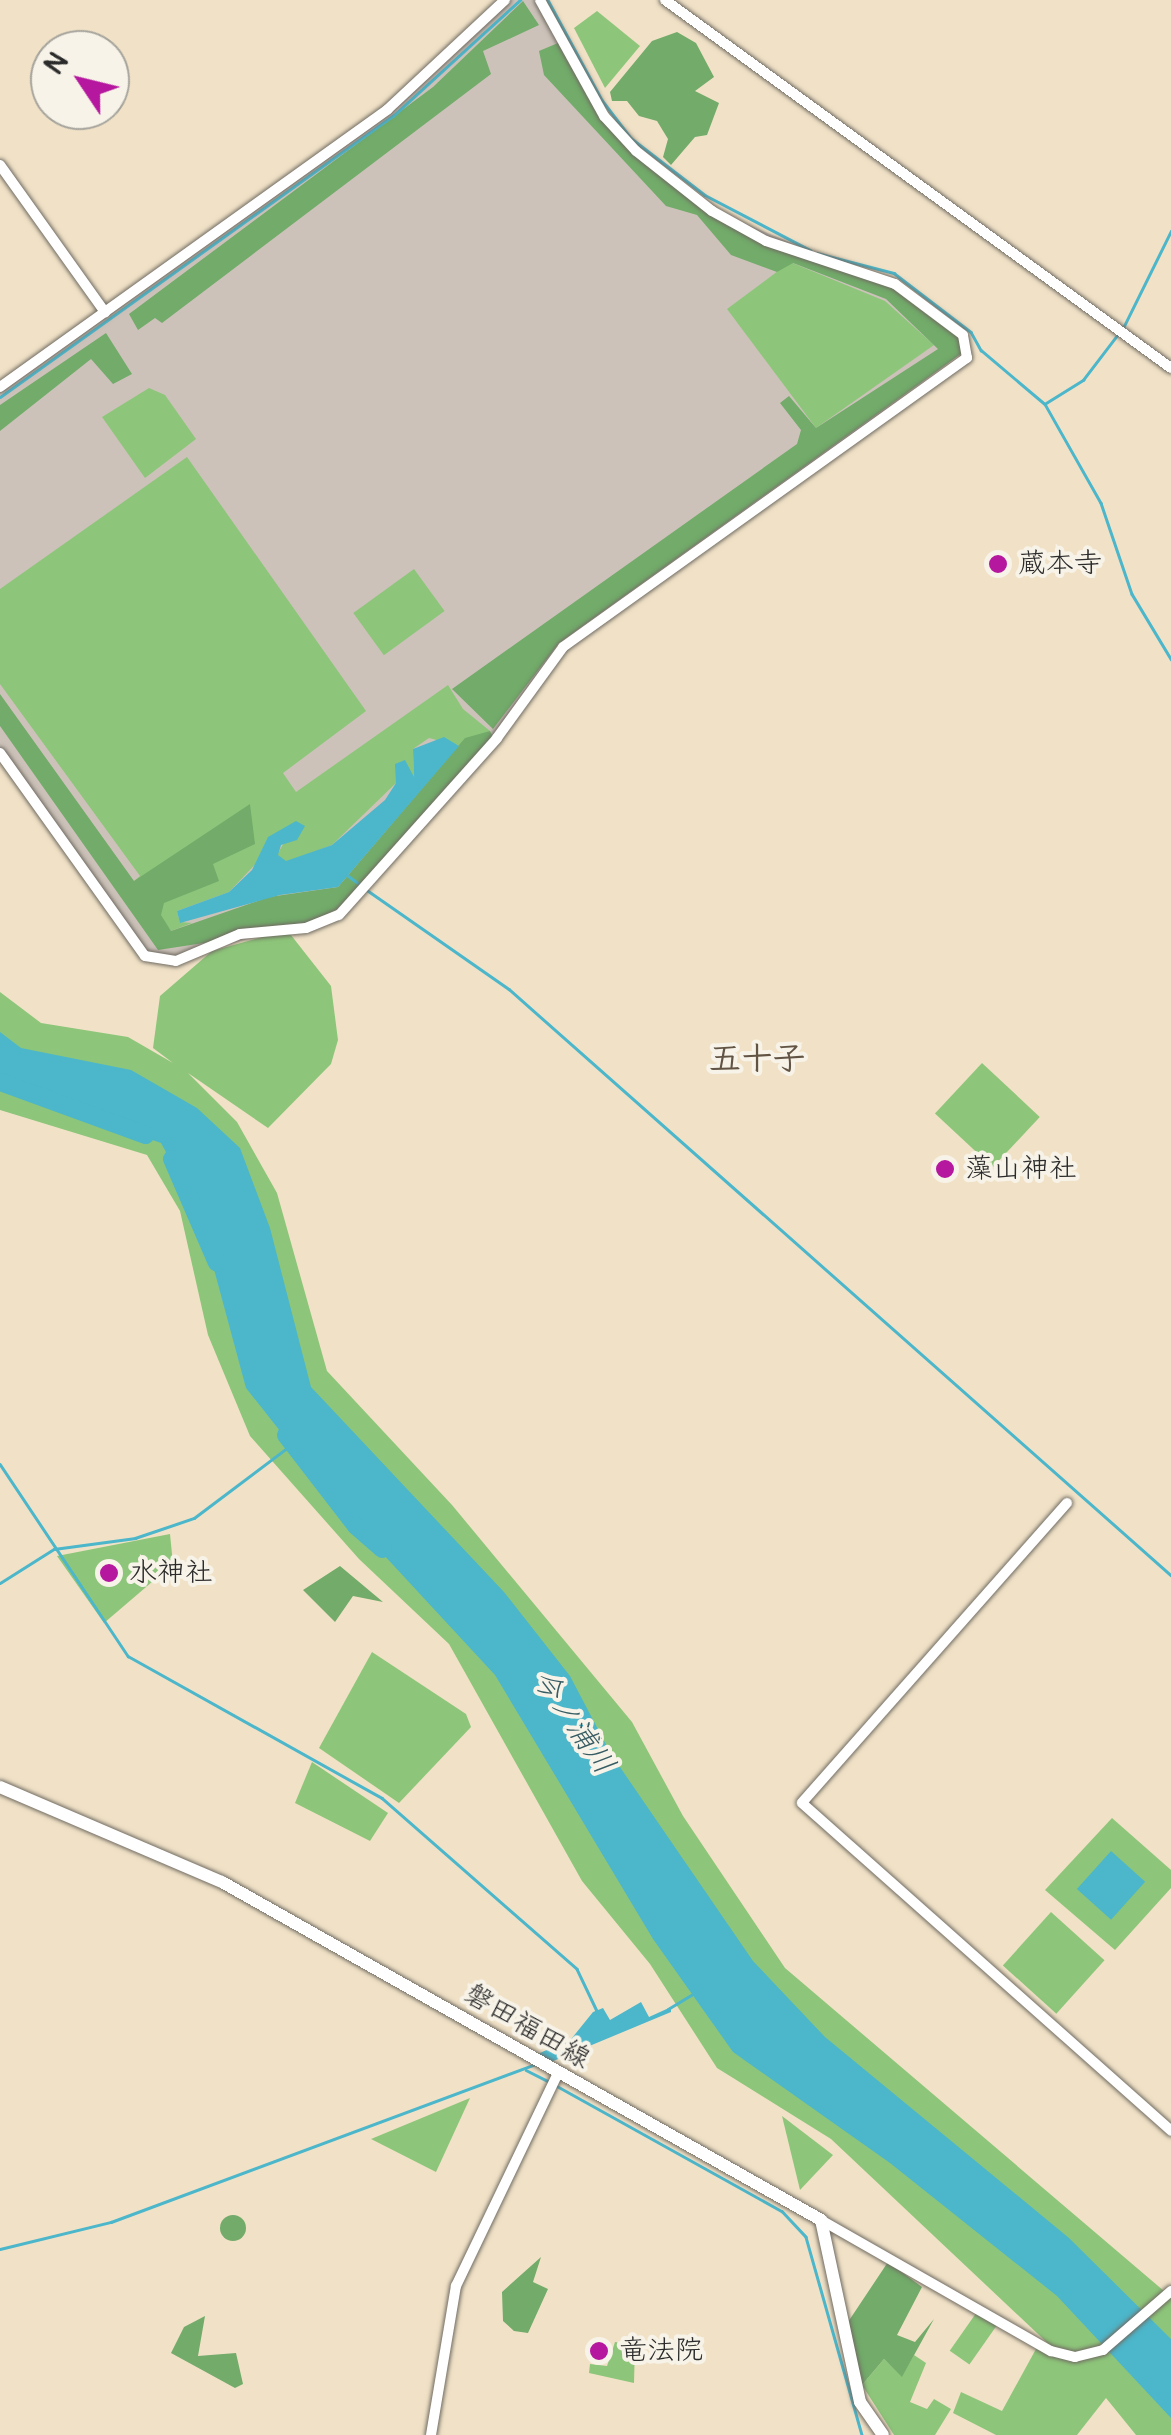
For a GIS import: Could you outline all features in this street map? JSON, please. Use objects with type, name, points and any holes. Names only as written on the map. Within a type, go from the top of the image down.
[{"type":"main road","name":"磐田福田線","points":[[0,1787],[222,1882],[821,2220]]},
{"type":"main road","points":[[821,2220],[860,2402],[883,2435]]},
{"type":"street","points":[[0,387],[388,109],[505,0]]},
{"type":"street","points":[[0,753],[145,956],[176,960],[240,934],[306,928],[339,915],[498,738],[563,647],[968,358],[963,335],[895,284],[766,241],[712,210],[636,151],[604,116],[540,0]]},
{"type":"street","points":[[666,0],[1171,368]]},
{"type":"street","points":[[0,165],[105,312]]},
{"type":"street","points":[[1066,1503],[802,1803],[1171,2130]]},
{"type":"street","points":[[431,2435],[456,2286],[558,2073]]},
{"type":"street","points":[[821,2220],[1051,2351],[1074,2357],[1103,2350],[1170,2292]]},
{"type":"shaded area","points":[[506,0],[547,0],[619,134],[712,210],[879,279],[969,348],[563,647],[497,738],[339,915],[161,962],[145,956],[0,753],[0,390],[388,109]]},
{"type":"green space","points":[[523,1],[539,25],[483,51],[491,74],[162,323],[155,318],[138,330],[129,314],[433,87]]},
{"type":"green space","points":[[597,11],[640,46],[605,88],[574,28]]},
{"type":"green space","points":[[677,32],[696,43],[714,77],[695,91],[719,103],[707,135],[695,137],[671,165],[663,157],[668,139],[657,121],[639,116],[627,101],[612,101],[610,92],[652,41]]},
{"type":"green space","points":[[558,43],[607,120],[712,210],[766,241],[897,286],[958,331],[969,348],[559,643],[493,729],[452,689],[797,444],[801,430],[780,403],[789,396],[816,428],[938,349],[886,299],[793,263],[777,272],[731,255],[697,215],[666,206],[544,75],[539,51]]},
{"type":"green space","points":[[790,262],[885,301],[934,345],[816,428],[727,309]]},
{"type":"green space","points":[[106,333],[132,374],[113,384],[91,359],[0,431],[0,405]]},
{"type":"green space","points":[[149,388],[165,395],[196,439],[145,478],[102,417]]},
{"type":"green space","points":[[187,457],[366,711],[283,773],[296,792],[448,685],[463,709],[490,731],[459,746],[429,738],[413,749],[414,777],[396,783],[332,845],[286,862],[277,855],[296,821],[229,892],[177,911],[180,922],[192,923],[171,931],[134,881],[140,876],[0,684],[0,589]]},
{"type":"green space","points":[[414,569],[445,611],[384,655],[353,613]]},
{"type":"green space","points":[[0,694],[134,881],[250,804],[255,844],[213,864],[219,881],[164,903],[161,915],[171,931],[269,897],[338,887],[465,738],[490,731],[493,737],[374,876],[337,909],[302,928],[158,950],[0,726]]},
{"type":"green space","points":[[287,930],[331,986],[338,1040],[331,1064],[268,1128],[188,1073],[237,1122],[277,1193],[327,1371],[452,1505],[632,1722],[683,1816],[785,1968],[1171,2297],[1171,2435],[1136,2435],[1106,2398],[1077,2435],[996,2435],[953,2413],[961,2392],[1002,2411],[1036,2349],[1056,2351],[831,2139],[717,2068],[650,1964],[582,1881],[449,1644],[359,1559],[250,1436],[208,1335],[180,1211],[147,1155],[0,1110],[0,992],[41,1023],[128,1037],[173,1063],[153,1048],[160,996],[212,951]]},
{"type":"green space","points":[[982,1063],[1040,1117],[993,1167],[935,1113]]},
{"type":"green space","points":[[170,1534],[173,1564],[104,1623],[57,1556]]},
{"type":"green space","points":[[340,1566],[383,1602],[353,1596],[335,1622],[303,1590]]},
{"type":"green space","points":[[372,1652],[466,1714],[471,1727],[399,1803],[319,1748]]},
{"type":"green space","points":[[312,1762],[388,1813],[370,1841],[295,1803]]},
{"type":"green space","points":[[1112,1818],[1171,1870],[1171,1888],[1115,1950],[1045,1890]]},
{"type":"green space","points":[[1051,1912],[1105,1960],[1056,2014],[1003,1966]]},
{"type":"green space","points":[[470,2098],[436,2172],[371,2139]]},
{"type":"green space","points":[[782,2116],[833,2155],[800,2190]]},
{"type":"green space","points":[[233,2215],[242,2219],[246,2228],[242,2237],[233,2241],[224,2237],[220,2228],[224,2219]]},
{"type":"green space","points":[[541,2257],[533,2282],[548,2289],[528,2333],[514,2331],[503,2321],[502,2292]]},
{"type":"green space","points":[[888,2262],[922,2287],[897,2335],[915,2342],[934,2319],[902,2377],[884,2359],[862,2385],[846,2325]]},
{"type":"green space","points":[[979,2309],[999,2323],[969,2365],[950,2351]]},
{"type":"green space","points":[[205,2316],[198,2356],[236,2353],[243,2384],[235,2388],[171,2353],[184,2327]]},
{"type":"green space","points":[[615,2342],[635,2345],[634,2383],[589,2373],[590,2364],[607,2366]]},
{"type":"green space","points":[[914,2355],[926,2363],[910,2402],[927,2409],[934,2399],[951,2409],[935,2435],[894,2435],[862,2385],[884,2359],[902,2376]]},
{"type":"water","points":[[444,737],[459,746],[338,887],[280,895],[180,923],[177,911],[229,892],[252,870],[268,837],[296,821],[305,826],[297,840],[281,845],[278,855],[286,861],[332,845],[385,800],[396,783],[395,764],[405,760],[414,777],[413,749]]},
{"type":"water","points":[[0,1032],[21,1048],[131,1070],[197,1108],[240,1148],[270,1228],[311,1387],[504,1592],[570,1676],[611,1754],[753,1961],[825,2037],[1069,2238],[1171,2339],[1171,2418],[1057,2296],[890,2163],[733,2052],[653,1939],[495,1675],[344,1512],[246,1388],[198,1210],[161,1143],[0,1086]]},
{"type":"water","points":[[1111,1851],[1145,1882],[1111,1920],[1077,1889]]},
{"type":"water","points":[[641,2002],[649,2017],[671,2007],[671,2012],[551,2062],[538,2054],[572,2038],[593,2012],[603,2008],[610,2020]]},
{"type":"waterway","points":[[0,397],[393,116],[520,0]]},
{"type":"waterway","points":[[548,0],[602,100],[631,138],[705,195],[810,250]]},
{"type":"waterway","points":[[1123,328],[1171,231]]},
{"type":"waterway","points":[[817,253],[894,273],[971,332],[981,350],[1045,404],[1101,503],[1132,594],[1171,659]]},
{"type":"waterway","points":[[1046,403],[1083,380],[1118,334]]},
{"type":"waterway","points":[[347,875],[361,885]]},
{"type":"waterway","points":[[367,890],[509,989],[1171,1575]]},
{"type":"waterway","name":"今ノ浦川","points":[[0,1082],[146,1135]]},
{"type":"waterway","name":"今ノ浦川","points":[[172,1159],[217,1263]]},
{"type":"waterway","name":"今ノ浦川","points":[[286,1435],[356,1526],[382,1549]]},
{"type":"waterway","points":[[0,1583],[54,1549],[135,1538],[194,1518],[291,1445]]},
{"type":"waterway","points":[[0,1464],[128,1656],[382,1798],[577,1969],[597,2011]]},
{"type":"waterway","points":[[668,2009],[691,1995]]},
{"type":"waterway","points":[[0,2249],[111,2222],[536,2064]]},
{"type":"waterway","points":[[526,2070],[550,2082]]},
{"type":"waterway","points":[[557,2086],[782,2211],[806,2237],[862,2435]]},
{"type":"place","name":"蔵本寺","points":[[998,564]]},
{"type":"place","name":"藻山神社","points":[[945,1169]]},
{"type":"place","name":"水神社","points":[[109,1573]]},
{"type":"place","name":"竜法院","points":[[599,2351]]},
{"type":"district","name":"五十子","points":[[757,1059]]}]
